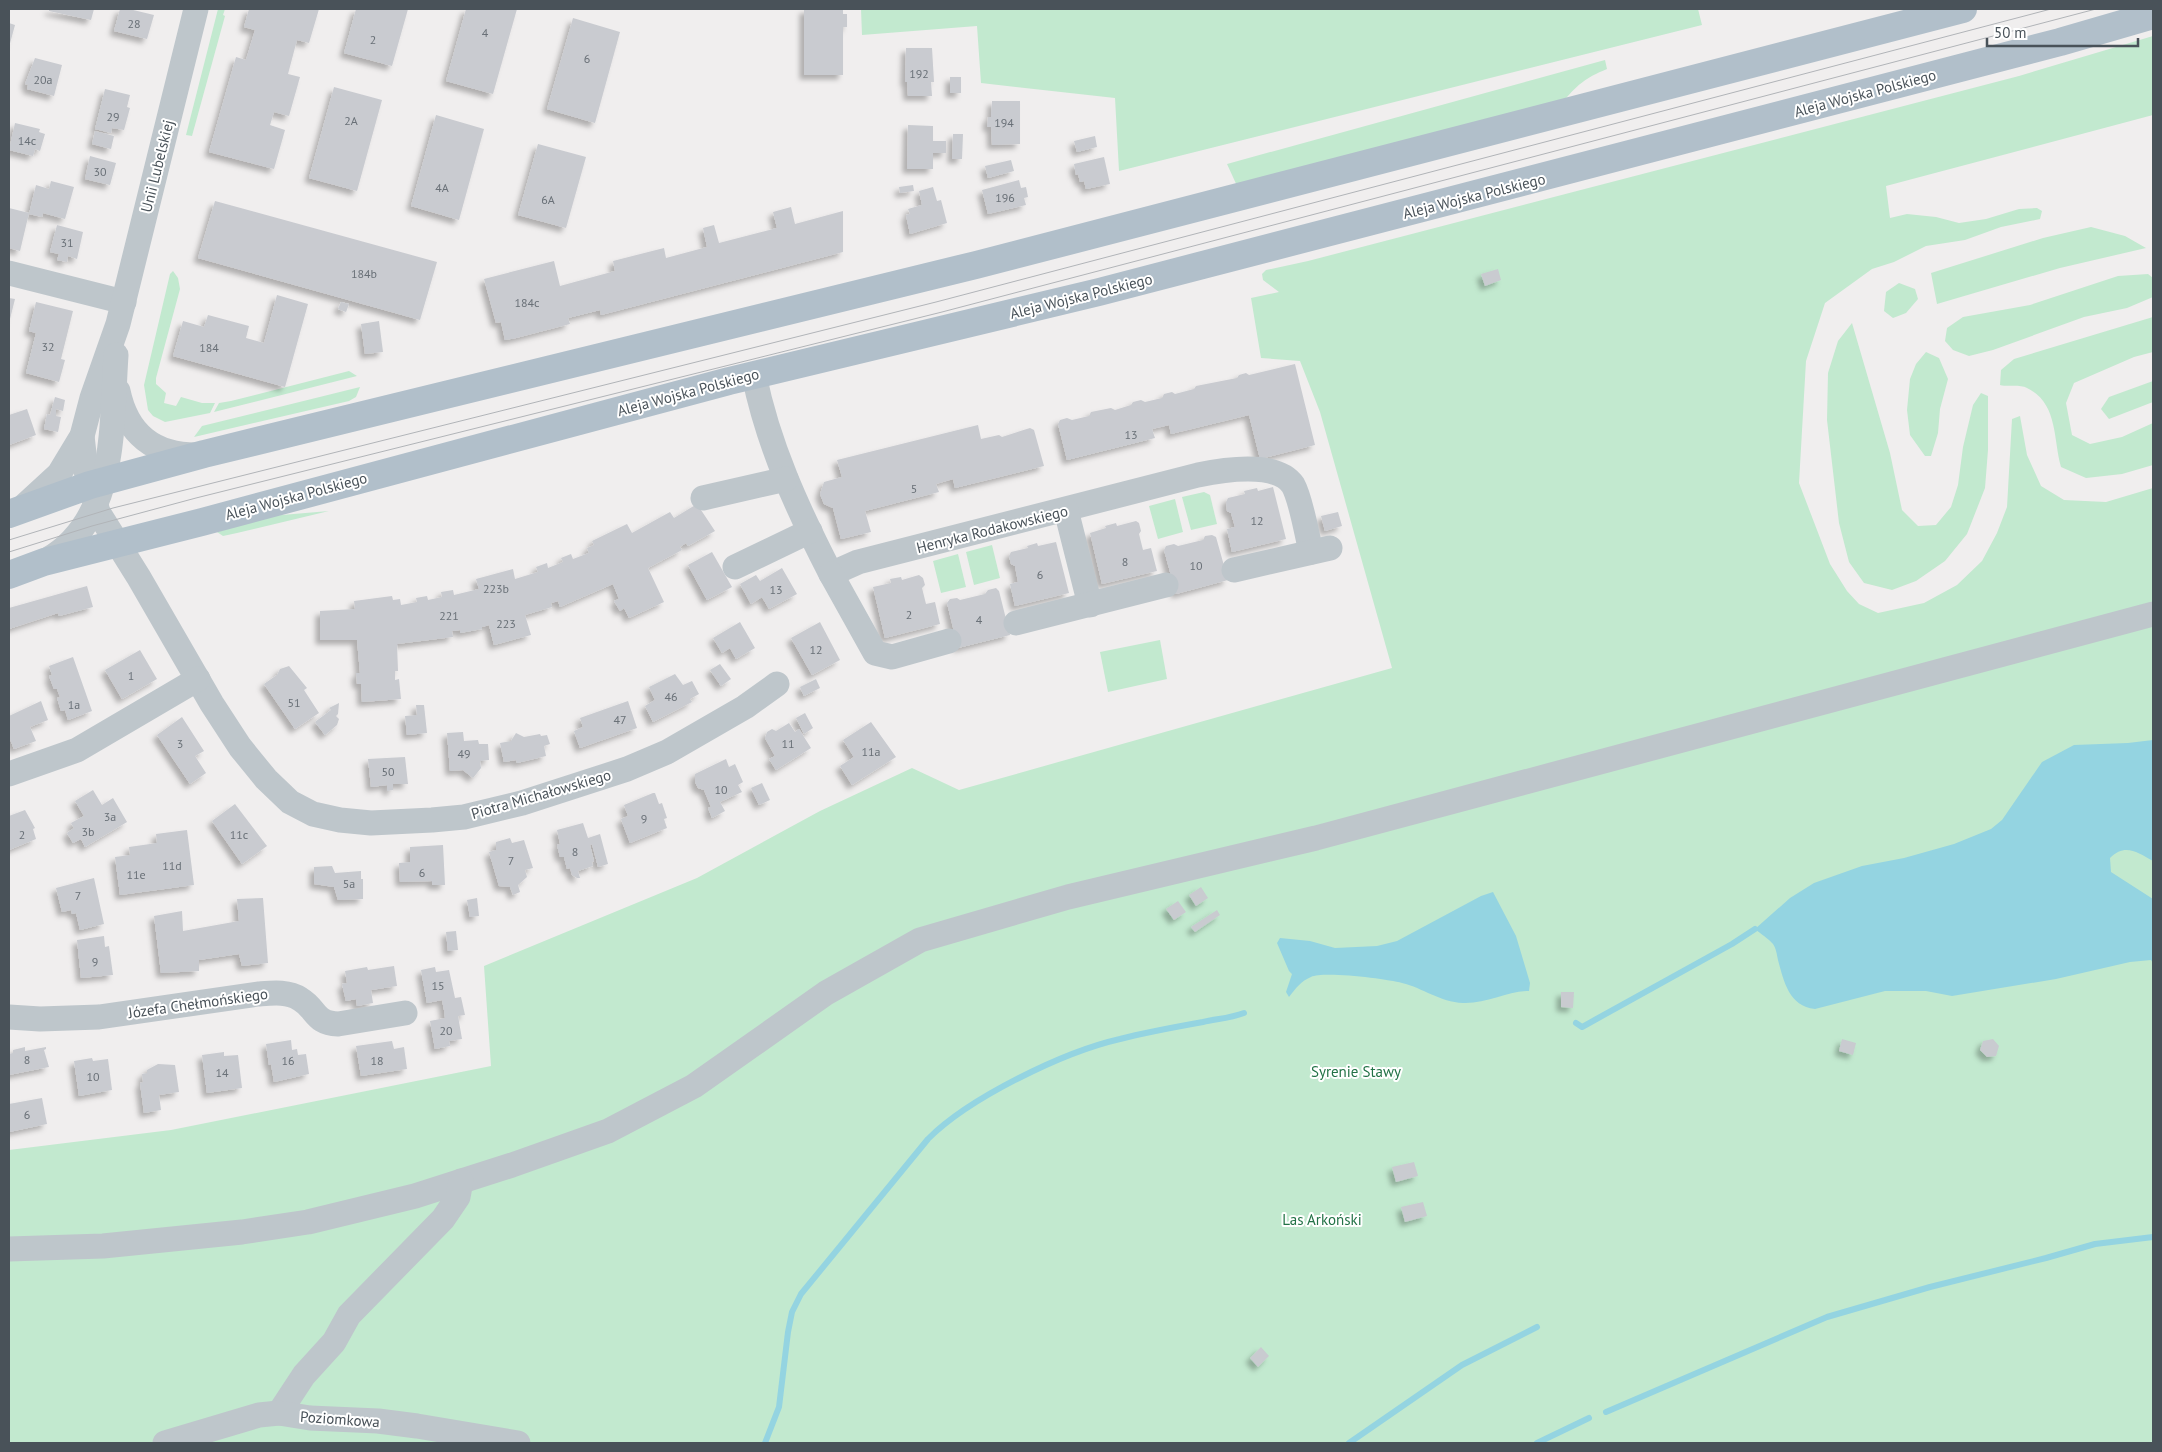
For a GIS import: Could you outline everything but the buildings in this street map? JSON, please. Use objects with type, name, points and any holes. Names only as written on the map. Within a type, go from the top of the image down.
[{"type":"main road","points":[[13,513],[100,488],[204,454],[724,325],[875,290],[1963,9]]},
{"type":"main road","name":"Aleja Wojska Polskiego","points":[[9,575],[44,562],[754,375],[1249,254],[2041,47],[2153,15]]},
{"type":"street","name":"Unii Lubelskiej","points":[[13,513],[34,499],[59,474],[73,454],[82,436],[92,398],[121,313],[196,9]]},
{"type":"street","points":[[9,273],[121,313]]},
{"type":"street","name":"Unii Lubelskiej","points":[[100,488],[111,442],[121,313]]},
{"type":"street","name":"Unii Lubelskiej","points":[[115,374],[120,399],[126,415],[135,430],[144,439],[172,452],[191,455],[204,454]]},
{"type":"street","points":[[754,375],[769,434],[786,479],[831,574],[876,653],[892,656],[949,641]]},
{"type":"street","name":"Unii Lubelskiej","points":[[82,436],[84,460],[100,488]]},
{"type":"street","name":"Henryka Rodakowskiego","points":[[831,574],[858,562],[1217,471],[1268,471],[1278,474],[1292,484],[1320,550],[1234,570]]},
{"type":"street","points":[[703,498],[786,479]]},
{"type":"street","points":[[100,488],[113,514],[118,543]]},
{"type":"street","points":[[44,562],[60,552],[77,536],[85,525],[100,488]]},
{"type":"street","points":[[1066,510],[1090,605]]},
{"type":"street","points":[[735,567],[810,531]]},
{"type":"street","name":"Piotra Michałowskiego","points":[[118,543],[240,747],[266,779],[290,802],[302,809],[326,818],[371,823],[432,820],[483,813],[522,803],[627,769],[667,752],[745,708],[777,684]]},
{"type":"street","points":[[1016,624],[1166,586]]},
{"type":"street","points":[[9,1249],[103,1246],[174,1240],[308,1222],[415,1196],[608,1131],[694,1086],[826,993],[920,940],[1076,894],[1325,835],[2153,614]]},
{"type":"street","points":[[9,774],[77,750],[198,679]]},
{"type":"street","name":"Józefa Chełmońskiego","points":[[9,1017],[40,1019],[99,1016],[258,994],[278,993],[293,995],[302,1000],[319,1019],[328,1023],[338,1024],[405,1013]]},
{"type":"street","points":[[279,1413],[304,1375],[334,1342],[349,1315],[443,1219],[458,1197],[461,1181]]},
{"type":"street","name":"Poziomkowa","points":[[164,1443],[259,1415],[279,1413],[310,1418],[378,1421],[518,1443]]},
{"type":"green space","points":[[218,9],[225,9],[223,15],[225,16],[192,136],[186,135]]},
{"type":"green space","points":[[861,9],[1698,9],[1702,25],[1119,171],[1115,98],[981,83],[977,26],[862,35]]},
{"type":"green space","name":"Syrenie Stawy","points":[[2153,36],[2153,115],[1886,186],[1890,218],[1907,214],[1936,217],[1959,223],[1986,219],[2019,209],[2037,208],[2042,211],[2040,219],[2001,227],[1965,240],[1926,246],[1894,262],[1872,269],[1825,303],[1806,361],[1799,483],[1830,564],[1847,591],[1859,604],[1878,613],[1924,603],[1957,585],[1982,561],[1997,533],[2007,507],[2012,419],[2020,416],[2027,455],[2041,486],[2064,500],[2106,502],[2153,488],[2153,1443],[9,1443],[9,1150],[171,1130],[491,1066],[484,966],[697,878],[820,811],[912,768],[959,790],[1392,668],[1320,412],[1300,361],[1261,358],[1251,298],[1279,292],[1263,280],[1262,274],[1266,270],[1308,261],[2019,76]]},
{"type":"green space","points":[[1605,60],[1607,69],[1582,83],[1562,103],[1238,188],[1227,164]]},
{"type":"green space","points":[[2091,227],[2125,236],[2146,248],[2060,268],[1937,304],[1931,273],[2043,238]]},
{"type":"green space","points":[[173,271],[178,278],[180,289],[156,384],[166,393],[164,403],[176,406],[181,397],[202,403],[215,403],[210,413],[165,422],[153,416],[148,410],[144,385],[170,274]]},
{"type":"green space","points":[[2148,274],[2153,278],[2153,297],[2127,308],[2084,317],[1993,350],[1969,356],[1953,350],[1945,341],[1947,328],[1963,317],[2030,305],[2118,276]]},
{"type":"green space","points":[[1899,283],[1915,289],[1918,299],[1906,313],[1893,318],[1884,311],[1886,292]]},
{"type":"green space","points":[[2153,317],[2153,352],[2134,357],[2074,383],[2066,403],[2072,435],[2090,444],[2122,437],[2153,423],[2153,465],[2122,474],[2086,478],[2061,467],[2053,422],[2044,403],[2027,388],[2000,385],[2001,370],[2014,359]]},
{"type":"green space","points":[[1852,323],[1890,453],[1902,510],[1918,526],[1936,525],[1951,507],[1958,485],[1963,447],[1973,405],[1981,393],[1988,396],[1988,450],[1985,488],[1967,534],[1945,561],[1916,581],[1892,590],[1864,583],[1849,562],[1839,523],[1827,420],[1828,373],[1838,341]]},
{"type":"green space","points":[[1926,352],[1939,358],[1948,379],[1940,409],[1938,433],[1931,456],[1925,456],[1910,435],[1907,410],[1910,379],[1916,364]]},
{"type":"green space","points":[[349,371],[357,376],[214,412],[219,403]]},
{"type":"green space","points":[[2153,381],[2153,402],[2109,419],[2101,409],[2109,397]]},
{"type":"green space","points":[[360,387],[356,397],[349,401],[194,437],[202,426]]},
{"type":"green space","points":[[1204,492],[1210,495],[1217,524],[1191,530],[1182,497]]},
{"type":"green space","points":[[1175,499],[1183,532],[1158,539],[1149,506]]},
{"type":"green space","points":[[329,511],[223,536],[217,532],[270,516]]},
{"type":"green space","points":[[992,545],[1000,578],[974,585],[966,552]]},
{"type":"green space","points":[[958,554],[966,587],[941,593],[933,561]]},
{"type":"green space","points":[[1160,640],[1167,679],[1108,692],[1100,652]]},
{"type":"water","points":[[2153,740],[2153,861],[2131,850],[2115,853],[2110,858],[2111,872],[2153,899],[2153,963],[2151,960],[2130,962],[2056,979],[1952,996],[1926,991],[1885,991],[1815,1009],[1806,1007],[1793,998],[1785,984],[1774,946],[1755,929],[1790,898],[1814,883],[1862,866],[1904,858],[1954,844],[1991,829],[2002,820],[2042,762],[2074,745]]},
{"type":"water","points":[[1493,892],[1516,936],[1530,983],[1529,991],[1513,993],[1480,1002],[1463,1003],[1439,998],[1410,985],[1394,981],[1356,976],[1318,975],[1307,979],[1299,985],[1289,997],[1286,992],[1292,974],[1277,943],[1280,938],[1310,941],[1335,948],[1377,946],[1397,941],[1481,896]]},
{"type":"waterway","points":[[1576,1023],[1582,1027],[1732,944],[1755,929]]},
{"type":"waterway","points":[[765,1443],[779,1407],[788,1332],[792,1312],[801,1294],[928,1139],[946,1123],[992,1093],[1018,1078],[1072,1054],[1130,1036],[1244,1013]]},
{"type":"waterway","points":[[1606,1412],[1827,1317],[1930,1287],[2095,1244],[2153,1237]]},
{"type":"waterway","points":[[1349,1443],[1462,1365],[1537,1327]]},
{"type":"waterway","points":[[1537,1443],[1589,1418]]},
{"type":"tram line","points":[[9,540],[113,508],[936,302],[2051,9]]},
{"type":"tram line","points":[[9,552],[92,526],[196,498],[942,312],[2096,9]]},
{"type":"park label","name":"Las Arkoński","points":[[1322,1219]]}]
